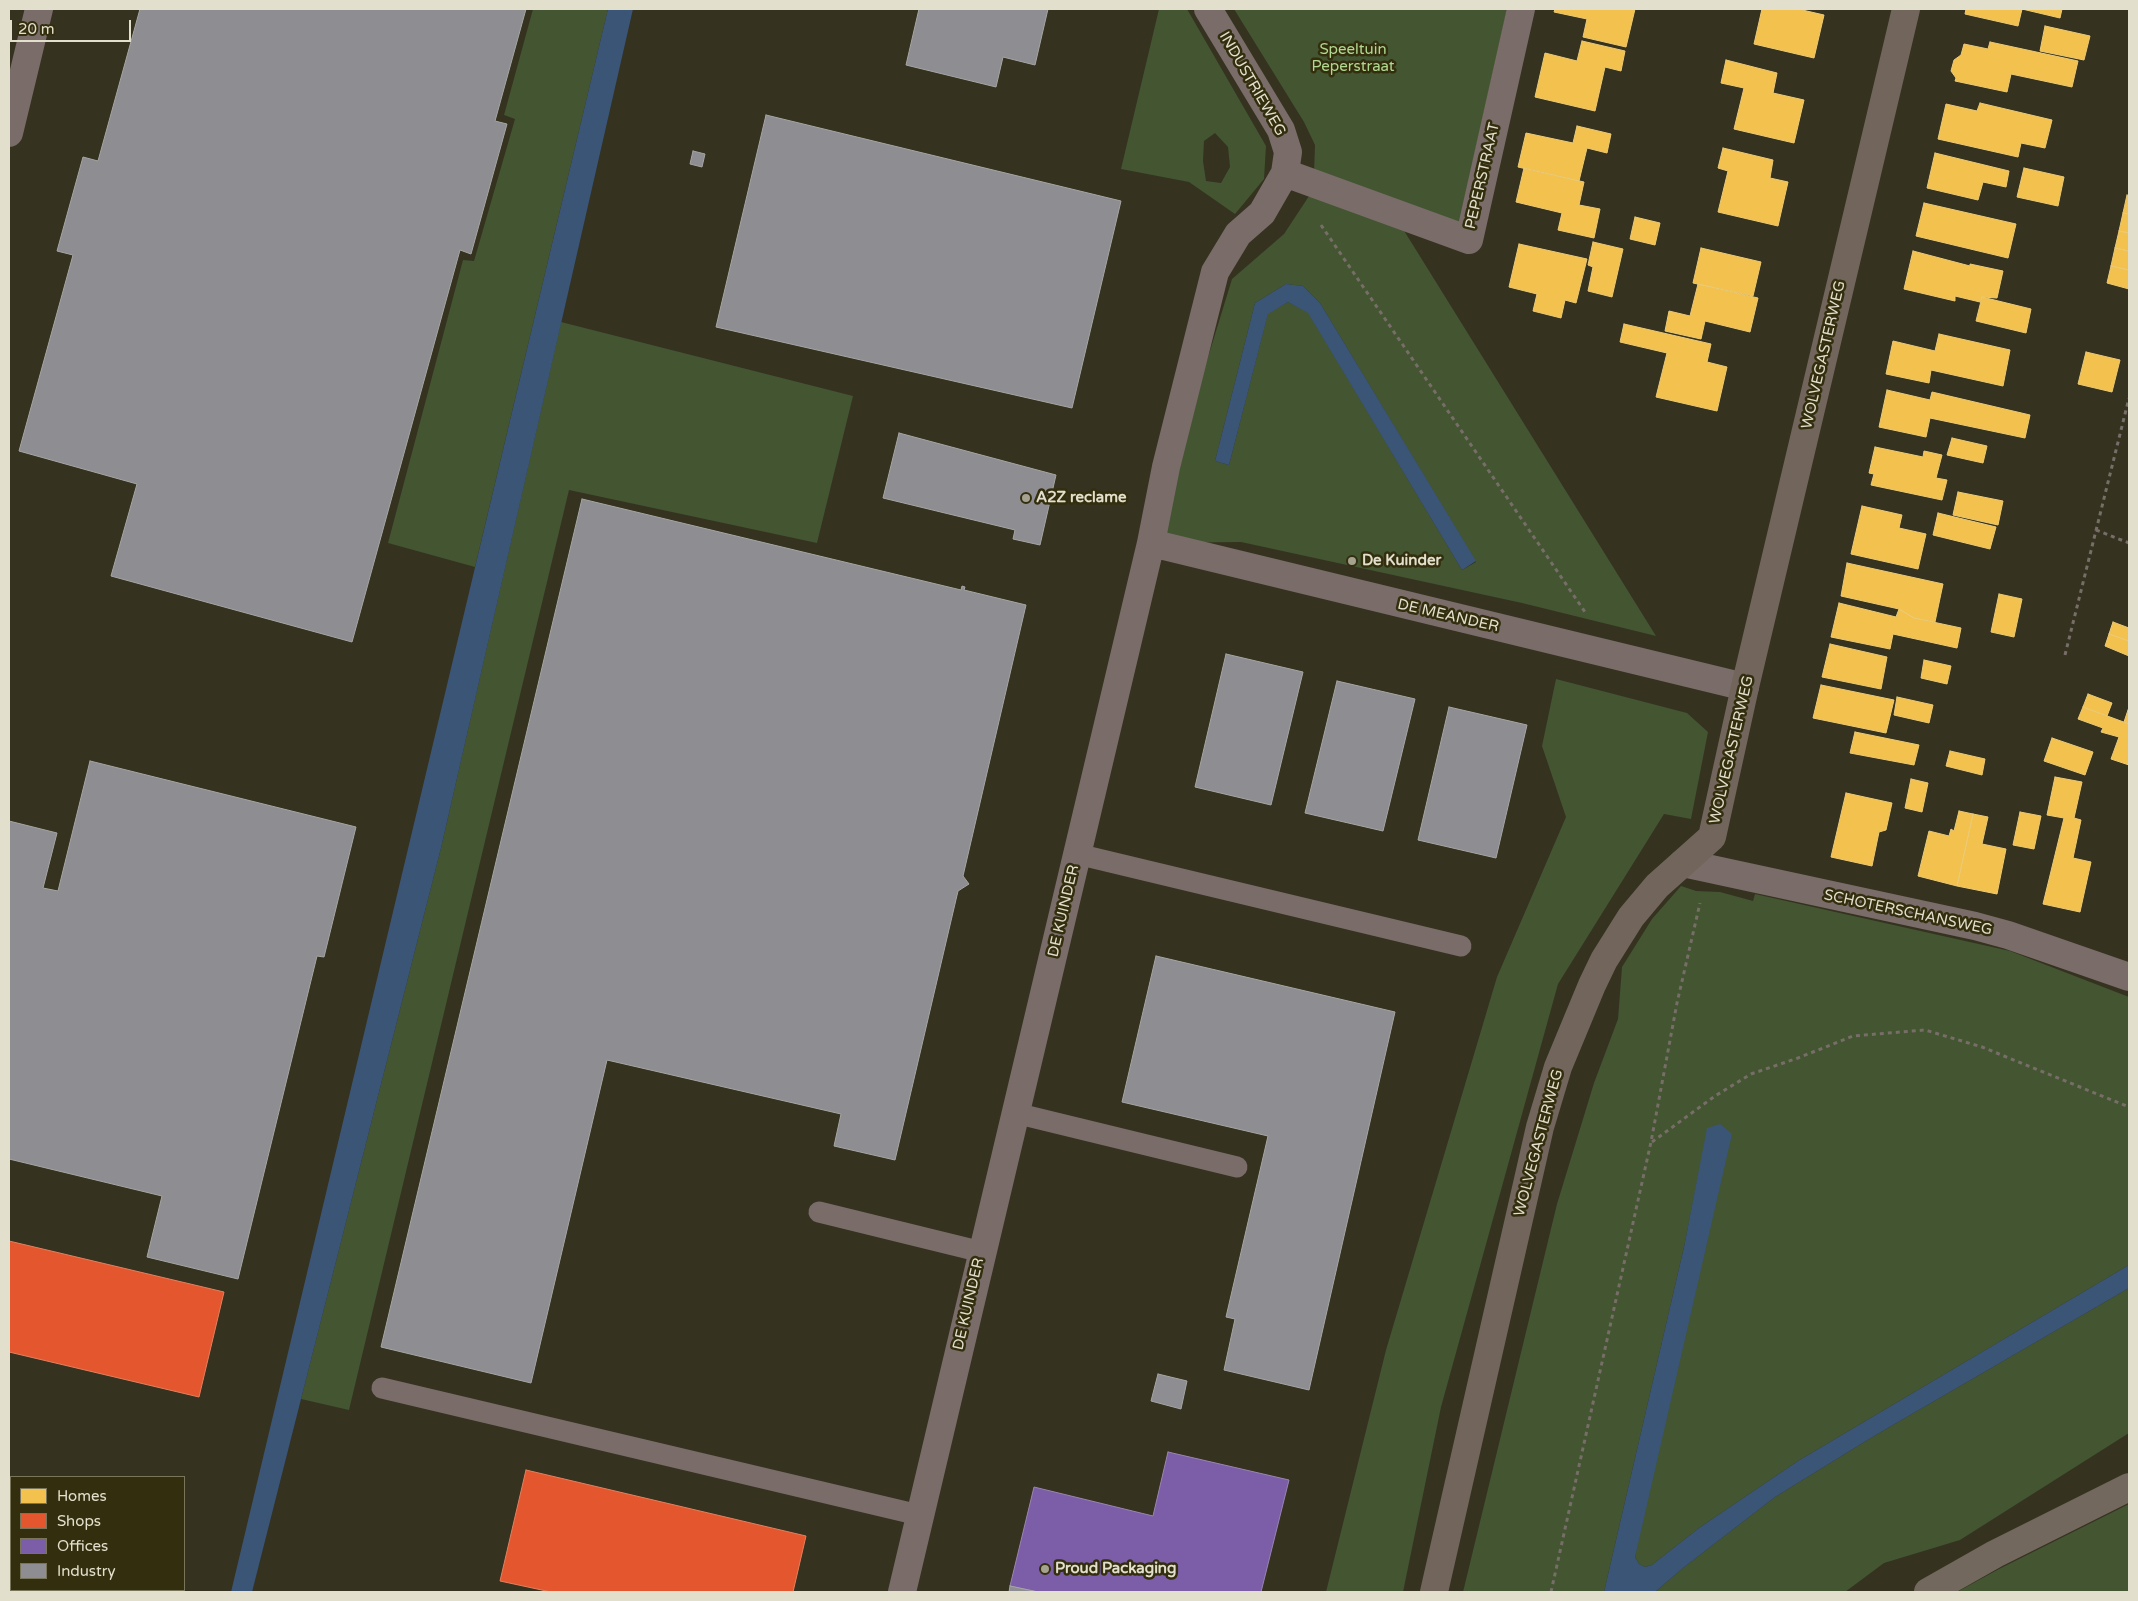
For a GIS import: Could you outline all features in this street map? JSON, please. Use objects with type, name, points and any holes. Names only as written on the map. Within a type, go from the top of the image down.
[{"type":"highway","points":[[1928,1592],[1995,1554],[2129,1486]]},
{"type":"street","points":[[9,133],[39,9]]},
{"type":"street","name":"INDUSTRIEWEG","points":[[1208,9],[1281,130],[1288,152],[1285,173],[1262,212],[1238,234]]},
{"type":"street","name":"PEPERSTRAAT","points":[[1285,173],[1469,240],[1521,9]]},
{"type":"street","name":"WOLVEGASTERWEG","points":[[1434,1592],[1549,1095],[1592,985],[1604,960],[1643,902],[1695,866],[1712,837],[1745,687],[1906,9]]},
{"type":"street","name":"DE KUINDER","points":[[902,1592],[1150,543],[1166,467],[1215,272],[1238,234]]},
{"type":"street","name":"DE MEANDER","points":[[1150,543],[1745,687]]},
{"type":"street","name":"SCHOTERSCHANSWEG","points":[[1695,866],[1975,926],[2008,935],[2129,977]]},
{"type":"lane","points":[[1077,854],[1461,946]]},
{"type":"lane","points":[[1015,1113],[1237,1167]]},
{"type":"lane","points":[[819,1212],[982,1252]]},
{"type":"lane","points":[[382,1388],[919,1515]]},
{"type":"path","points":[[1319,222],[1592,621],[1585,649]]},
{"type":"path","points":[[2065,655],[2129,398]]},
{"type":"path","points":[[2096,530],[2129,543]]},
{"type":"path","points":[[1551,1592],[1651,1142],[1678,1003],[1695,866]]},
{"type":"path","points":[[1651,1142],[1714,1096],[1751,1074],[1853,1036],[1925,1030],[1982,1047],[2129,1107]]},
{"type":"green space","points":[[533,9],[608,9],[475,567],[388,543],[463,260],[474,261],[515,119],[504,115]]},
{"type":"green space","points":[[1159,9],[1187,9],[1266,146],[1264,179],[1235,214],[1189,182],[1121,169]],"holes":[[[1215,133],[1228,147],[1230,167],[1221,183],[1206,181],[1203,161],[1204,141]]]},
{"type":"green space","name":"Speeltuin Peperstraat","points":[[1234,9],[1507,9],[1458,228],[1314,173],[1315,145],[1304,122]]},
{"type":"green space","points":[[1311,193],[1403,229],[1656,636],[1522,603],[1241,542],[1151,543],[1232,279],[1284,234]],"holes":[[[1286,284],[1303,286],[1320,303],[1476,562],[1462,570],[1308,312],[1288,302],[1268,313],[1229,465],[1215,461],[1255,303]]]},
{"type":"green space","points":[[561,322],[853,396],[817,543],[569,490],[349,1410],[301,1399],[441,848]]},
{"type":"green space","points":[[1556,679],[1687,713],[1708,732],[1691,819],[1664,814],[1558,984],[1441,1407],[1403,1592],[1326,1592],[1386,1350],[1497,977],[1566,817],[1542,746]]},
{"type":"green space","points":[[1681,886],[1696,891],[1720,892],[1753,901],[1755,894],[2010,951],[2129,997],[2129,1265],[1798,1461],[1699,1528],[1652,1565],[1645,1567],[1639,1564],[1635,1557],[1708,1128],[1684,1247],[1604,1592],[1463,1592],[1557,1204],[1594,1083],[1618,1019],[1622,967],[1652,919]]},
{"type":"green space","points":[[2129,1288],[2129,1433],[1960,1540],[1884,1563],[1845,1592],[1655,1592],[1775,1497],[1874,1436]]},
{"type":"green space","points":[[2129,1504],[2129,1592],[1957,1592],[1999,1569]]},
{"type":"water","points":[[608,9],[633,9],[441,848],[252,1592],[231,1592]]},
{"type":"water","points":[[1286,284],[1303,286],[1320,303],[1476,561],[1462,570],[1308,313],[1288,302],[1268,314],[1229,465],[1215,461],[1255,303]]},
{"type":"water","points":[[1720,1124],[1732,1134],[1635,1557],[1639,1564],[1645,1567],[1652,1565],[1699,1528],[1798,1461],[2129,1265],[2129,1288],[1874,1436],[1775,1497],[1655,1592],[1604,1592],[1684,1247],[1707,1128]]},
{"type":"building: Homes","points":[[1555,9],[1635,9],[1626,47],[1583,37],[1587,19],[1554,12]]},
{"type":"building: Homes","points":[[1762,9],[1798,9],[1824,15],[1814,58],[1754,44]]},
{"type":"building: Homes","points":[[1966,9],[2022,9],[2018,26],[1965,14]]},
{"type":"building: Homes","points":[[2022,9],[2062,9],[2060,18]]},
{"type":"building: Homes","points":[[2045,26],[2090,36],[2084,60],[2040,51]]},
{"type":"building: Homes","points":[[1582,41],[1625,51],[1621,71],[1605,67],[1595,111],[1535,97],[1545,53],[1577,61]]},
{"type":"building: Homes","points":[[1990,42],[2078,61],[2072,87],[2011,74],[2007,92],[1955,81],[1956,78],[1951,71],[1954,60],[1961,55],[1964,44],[1988,49]]},
{"type":"building: Homes","points":[[1726,60],[1777,73],[1773,93],[1804,100],[1794,143],[1734,129],[1744,88],[1721,83]]},
{"type":"building: Homes","points":[[1980,103],[2052,120],[2045,148],[2021,143],[2018,157],[1938,139],[1946,104],[1977,111]]},
{"type":"building: Homes","points":[[1577,126],[1611,134],[1607,153],[1587,148],[1579,181],[1518,167],[1526,133],[1573,143]]},
{"type":"building: Homes","points":[[1723,148],[1773,160],[1770,178],[1788,182],[1778,226],[1718,212],[1728,171],[1718,168]]},
{"type":"building: Homes","points":[[1935,153],[2009,171],[2006,187],[1983,182],[1978,200],[1927,188]]},
{"type":"building: Homes","points":[[1524,168],[1584,182],[1579,205],[1600,209],[1594,238],[1558,230],[1562,213],[1516,202]]},
{"type":"building: Homes","points":[[2024,168],[2064,177],[2058,206],[2017,197]]},
{"type":"building: Homes","points":[[2127,195],[2129,196],[2129,214],[2123,213]]},
{"type":"building: Homes","points":[[1924,203],[2016,224],[2008,258],[1916,236]]},
{"type":"building: Homes","points":[[2123,213],[2129,214],[2129,233],[2119,231]]},
{"type":"building: Homes","points":[[1635,217],[1660,223],[1655,245],[1630,239]]},
{"type":"building: Homes","points":[[2119,231],[2129,233],[2129,251],[2115,248]]},
{"type":"building: Homes","points":[[1593,242],[1623,249],[1612,297],[1588,291],[1593,267],[1588,265]]},
{"type":"building: Homes","points":[[1519,244],[1587,259],[1576,303],[1565,300],[1561,318],[1533,311],[1537,294],[1509,287]]},
{"type":"building: Homes","points":[[1701,248],[1761,262],[1753,296],[1693,283]]},
{"type":"building: Homes","points":[[2115,248],[2129,251],[2129,270],[2111,266]]},
{"type":"building: Homes","points":[[1913,251],[1970,266],[1970,264],[2003,271],[1997,298],[1982,297],[1980,302],[1955,296],[1955,301],[1904,289]]},
{"type":"building: Homes","points":[[2111,266],[2129,270],[2129,289],[2107,283]]},
{"type":"building: Homes","points":[[1698,284],[1758,298],[1750,332],[1705,321],[1701,339],[1665,331],[1669,311],[1690,316]]},
{"type":"building: Homes","points":[[1982,297],[2031,309],[2026,333],[1976,321]]},
{"type":"building: Homes","points":[[1624,324],[1711,344],[1707,362],[1727,367],[1717,411],[1656,397],[1667,353],[1620,342]]},
{"type":"building: Homes","points":[[1939,334],[2010,350],[2003,386],[1931,370],[1929,383],[1886,374],[1893,341],[1935,351]]},
{"type":"building: Homes","points":[[2086,352],[2120,360],[2112,392],[2078,384]]},
{"type":"building: Homes","points":[[1887,390],[1930,400],[1932,392],[2030,415],[2025,438],[1930,418],[1926,437],[1879,427]]},
{"type":"building: Homes","points":[[1952,438],[1987,446],[1983,463],[1947,455]]},
{"type":"building: Homes","points":[[1875,447],[1923,457],[1924,451],[1942,455],[1936,478],[1947,480],[1942,500],[1871,485],[1874,474],[1869,473]]},
{"type":"building: Homes","points":[[1958,492],[2003,501],[1998,525],[1953,515]]},
{"type":"building: Homes","points":[[1862,506],[1902,515],[1899,528],[1926,534],[1918,569],[1851,554]]},
{"type":"building: Homes","points":[[1938,513],[1996,527],[1990,549],[1933,535]]},
{"type":"building: Homes","points":[[1847,563],[1943,584],[1935,622],[1914,618],[1899,609],[1841,596]]},
{"type":"building: Homes","points":[[1999,594],[2022,599],[2014,637],[1991,632]]},
{"type":"building: Homes","points":[[1839,603],[1896,617],[1899,609],[1914,618],[1961,628],[1957,648],[1893,634],[1890,649],[1831,637]]},
{"type":"building: Homes","points":[[2113,622],[2129,628],[2129,641],[2109,634]]},
{"type":"building: Homes","points":[[2109,634],[2129,641],[2129,656],[2105,646]]},
{"type":"building: Homes","points":[[1830,644],[1887,657],[1881,689],[1822,677]]},
{"type":"building: Homes","points":[[1924,660],[1951,666],[1947,684],[1921,678]]},
{"type":"building: Homes","points":[[1821,685],[1894,700],[1886,733],[1813,718]]},
{"type":"building: Homes","points":[[2088,694],[2112,703],[2107,716],[2083,707]]},
{"type":"building: Homes","points":[[1897,697],[1933,705],[1929,723],[1894,715]]},
{"type":"building: Homes","points":[[2083,707],[2129,724],[2129,765],[2111,759],[2119,737],[2101,732],[2103,728],[2078,719]]},
{"type":"building: Homes","points":[[2129,707],[2129,724],[2124,722]]},
{"type":"building: Homes","points":[[1855,732],[1919,745],[1914,765],[1850,753]]},
{"type":"building: Homes","points":[[2052,738],[2093,752],[2085,775],[2044,761]]},
{"type":"building: Homes","points":[[1950,751],[1985,759],[1982,775],[1946,766]]},
{"type":"building: Homes","points":[[2055,777],[2082,782],[2074,818],[2081,820],[2073,858],[2091,862],[2080,912],[2043,904],[2064,818],[2047,815]]},
{"type":"building: Homes","points":[[1911,779],[1928,783],[1922,812],[1905,808]]},
{"type":"building: Homes","points":[[1846,793],[1892,803],[1886,830],[1879,832],[1872,866],[1831,857]]},
{"type":"building: Homes","points":[[1959,811],[1973,814],[1957,886],[1918,876],[1929,831],[1949,836],[1951,829],[1954,831]]},
{"type":"building: Homes","points":[[2020,812],[2041,816],[2034,849],[2013,845]]},
{"type":"building: Homes","points":[[1973,814],[1988,817],[1982,844],[2006,849],[1997,894],[1957,886]]},
{"type":"building: Shops","points":[[9,1241],[224,1292],[199,1397],[9,1352]]},
{"type":"building: Shops","points":[[526,1470],[806,1536],[793,1592],[551,1592],[500,1581]]},
{"type":"building: Offices","points":[[1168,1452],[1289,1480],[1261,1592],[1038,1592],[1010,1586],[1034,1487],[1153,1516]]},
{"type":"building: Industry","points":[[140,9],[526,9],[495,121],[507,124],[471,254],[460,250],[352,642],[111,576],[137,484],[19,451],[73,255],[57,251],[83,157],[98,161]]},
{"type":"building: Industry","points":[[919,9],[1048,9],[1035,65],[1003,57],[996,87],[906,65]]},
{"type":"building: Industry","points":[[766,115],[1121,201],[1072,408],[716,327]]},
{"type":"building: Industry","points":[[693,151],[705,154],[702,167],[690,164]]},
{"type":"building: Industry","points":[[899,433],[1056,475],[1040,545],[1013,539],[1015,530],[883,498]]},
{"type":"building: Industry","points":[[582,499],[961,590],[962,586],[965,587],[964,590],[1026,605],[963,876],[969,884],[958,891],[895,1160],[834,1146],[841,1114],[607,1060],[531,1383],[381,1347]]},
{"type":"building: Industry","points":[[1226,654],[1303,672],[1271,805],[1195,787]]},
{"type":"building: Industry","points":[[1337,681],[1415,699],[1383,831],[1305,813]]},
{"type":"building: Industry","points":[[1449,707],[1527,725],[1496,858],[1418,840]]},
{"type":"building: Industry","points":[[90,761],[356,827],[324,957],[317,956],[238,1279],[147,1257],[162,1196],[9,1159],[9,821],[57,833],[43,888],[58,891]]},
{"type":"building: Industry","points":[[1156,956],[1395,1012],[1309,1390],[1224,1370],[1235,1319],[1226,1317],[1268,1136],[1122,1102]]},
{"type":"building: Industry","points":[[1158,1374],[1187,1381],[1181,1409],[1151,1401]]},
{"type":"building: Industry","points":[[9,1512],[10,1591],[82,1591],[9,1592]]},
{"type":"building: Industry","points":[[1010,1586],[1038,1592],[1009,1592]]},
{"type":"place","name":"A2Z reclame","points":[[1026,498]]},
{"type":"place","name":"De Kuinder","points":[[1352,561]]},
{"type":"place","name":"Proud Packaging","points":[[1045,1569]]}]
